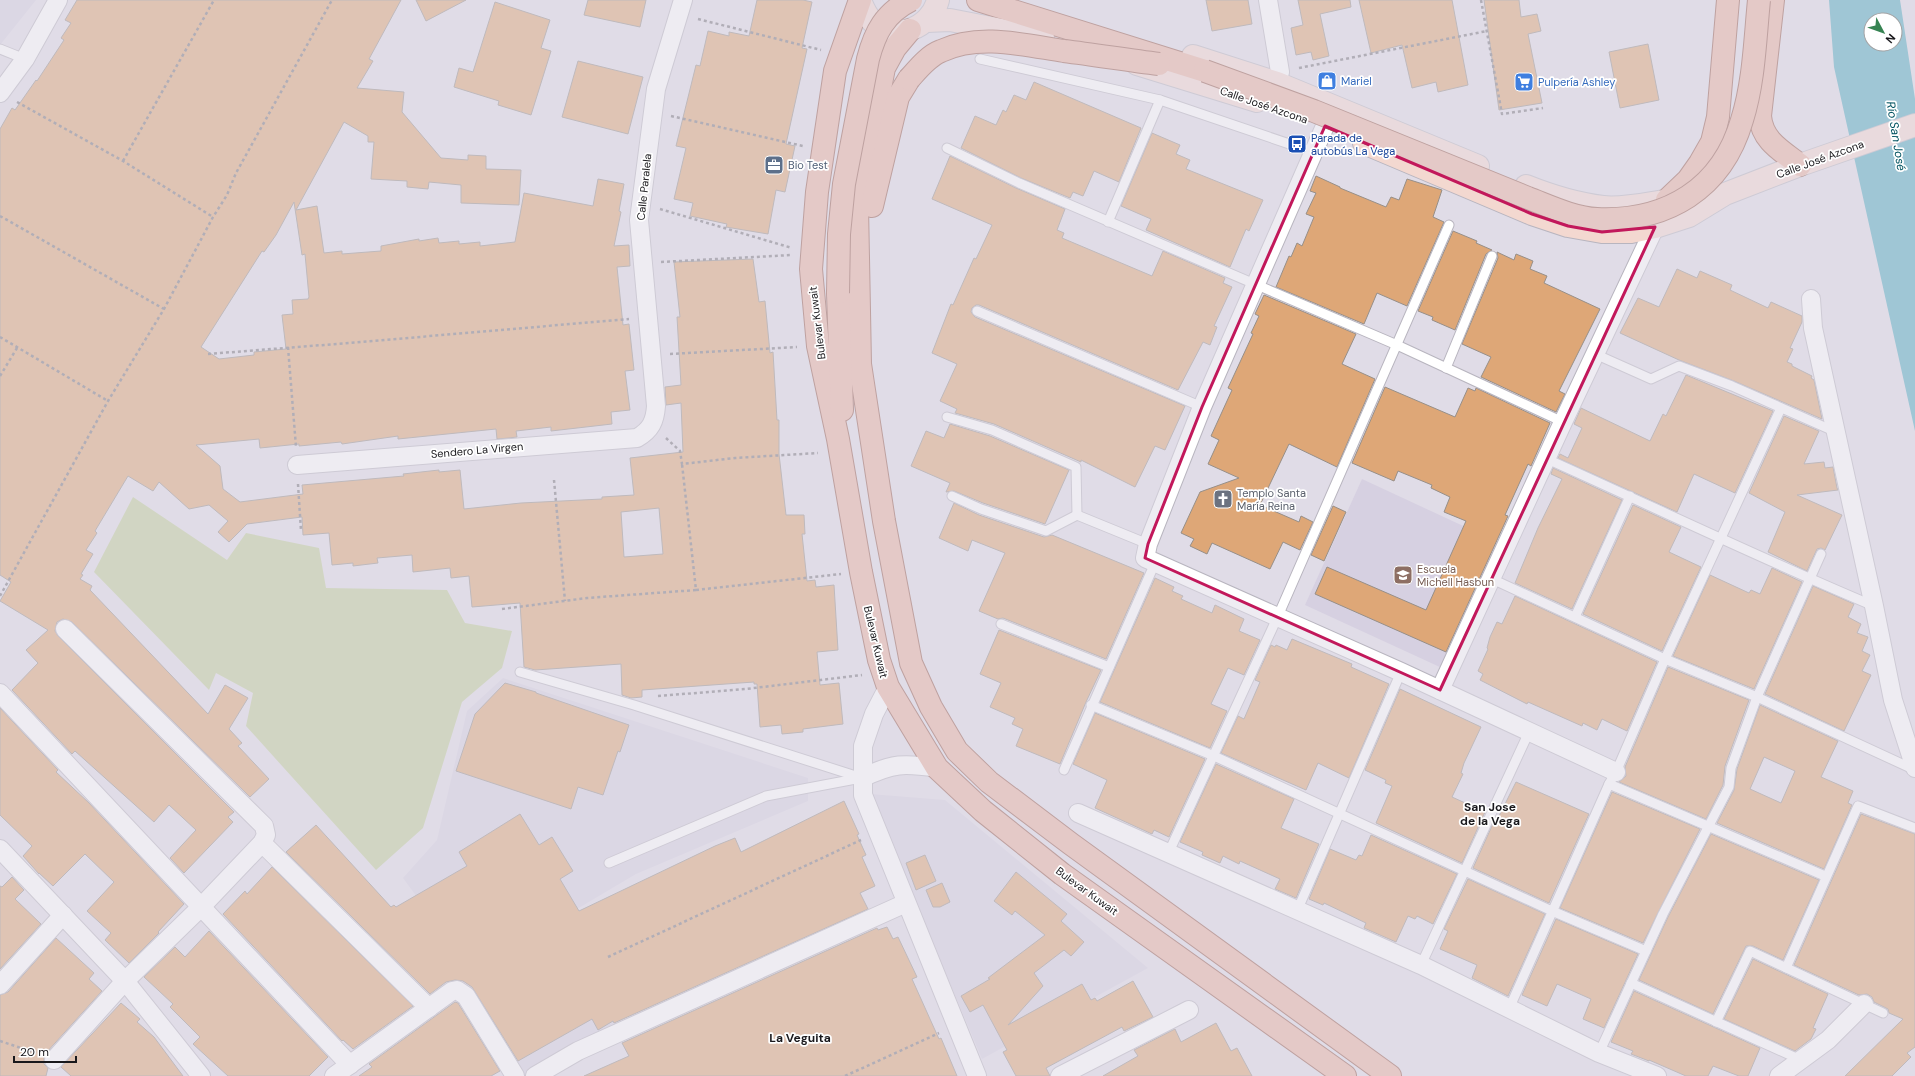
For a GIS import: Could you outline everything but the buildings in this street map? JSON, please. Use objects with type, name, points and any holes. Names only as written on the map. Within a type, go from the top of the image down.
[{"type":"main road","name":"Calle José Azcona","points":[[860,0],[865,12],[873,22],[884,29],[897,32],[950,20],[1064,42],[1262,103],[1325,126],[1532,214],[1568,226],[1602,232],[1631,232],[1655,228],[1689,216],[1725,194],[1809,162],[1915,125]]},
{"type":"main road","name":"Bulevar Kuwait","points":[[860,0],[836,71],[817,192],[811,269],[818,346],[861,572],[885,680],[937,768],[983,811],[1062,874],[1345,1076]]},
{"type":"main road","points":[[838,445],[842,411],[838,293],[839,234],[844,184],[873,39],[883,22],[894,10],[911,0]]},
{"type":"main road","points":[[938,0],[934,12],[895,48],[884,68],[857,206],[860,364],[884,521],[911,663],[931,707],[957,751],[989,782],[1071,844],[1390,1076]]},
{"type":"main road","points":[[978,0],[1205,71],[1314,111],[1563,211],[1596,219],[1645,216],[1667,209],[1686,200],[1703,187],[1728,155],[1743,120],[1750,85],[1759,0]]},
{"type":"main road","name":"Calle José Azcona","points":[[1010,0],[1172,49],[1279,78],[1541,192],[1568,201],[1604,207],[1642,205],[1672,199],[1686,194],[1725,194]]},
{"type":"main road","points":[[1680,219],[1683,207],[1672,199],[1700,164],[1712,142],[1718,117],[1728,0]]},
{"type":"main road","points":[[1773,0],[1760,116],[1761,124],[1767,139],[1809,162]]},
{"type":"main road","points":[[859,270],[871,207],[898,97],[909,79],[929,58],[939,51],[970,42],[993,42],[1205,71]]},
{"type":"street","points":[[1,93],[25,59],[58,0]]},
{"type":"street","points":[[1262,103],[1279,78],[1268,0]]},
{"type":"street","name":"Calle Paralela","points":[[653,425],[656,406],[639,220],[656,89],[681,7]]},
{"type":"street","points":[[1325,126],[1202,407],[1148,544],[1145,558],[1278,616],[1530,732],[1613,778]]},
{"type":"street","points":[[1440,690],[1492,580],[1563,422],[1655,228]]},
{"type":"street","points":[[1811,299],[1813,328],[1893,700],[1915,769]]},
{"type":"street","name":"Sendero La Virgen","points":[[297,465],[637,438],[646,433],[653,425]]},
{"type":"street","points":[[54,1060],[125,981],[201,907],[262,843],[266,835],[264,826],[66,629]]},
{"type":"street","points":[[885,680],[863,746],[863,795],[977,1076]]},
{"type":"street","points":[[0,693],[350,1065]]},
{"type":"street","points":[[862,778],[897,764],[912,764],[937,768]]},
{"type":"street","points":[[1078,813],[1421,965],[1599,1053],[1657,1076]]},
{"type":"street","points":[[262,843],[429,1008]]},
{"type":"street","points":[[0,849],[125,981],[201,1076]]},
{"type":"street","points":[[535,1076],[578,1051],[906,903]]},
{"type":"street","points":[[0,985],[63,915]]},
{"type":"street","points":[[334,1076],[452,991],[461,992],[477,1014],[515,1076]]},
{"type":"street","points":[[1779,1076],[1802,1061],[1828,1040],[1864,1004]]},
{"type":"street","points":[[1060,1076],[1189,1010]]},
{"type":"lane","points":[[0,49],[25,59]]},
{"type":"lane","points":[[980,59],[1160,100],[1314,152]]},
{"type":"lane","points":[[1108,222],[1160,100]]},
{"type":"lane","points":[[946,148],[1019,183],[1108,222],[1397,345],[1563,422]]},
{"type":"lane","points":[[1168,854],[1278,616],[1449,225]]},
{"type":"lane","points":[[1446,368],[1492,256]]},
{"type":"lane","points":[[977,311],[1202,407]]},
{"type":"lane","points":[[1595,354],[1651,379],[1678,366],[1732,386],[1836,432]]},
{"type":"lane","points":[[1509,1009],[1665,659],[1781,408]]},
{"type":"lane","points":[[947,417],[992,430],[1076,467],[1077,514]]},
{"type":"lane","points":[[1547,459],[1630,496],[1721,540],[1874,606]]},
{"type":"lane","points":[[952,496],[982,509],[1046,531],[1077,514]]},
{"type":"lane","points":[[1574,617],[1630,496]]},
{"type":"lane","points":[[1077,514],[1148,544]]},
{"type":"lane","points":[[1599,1053],[1646,951],[1729,787],[1731,768],[1757,697],[1820,554]]},
{"type":"lane","points":[[1064,770],[1091,705],[1155,563]]},
{"type":"lane","points":[[1492,580],[1665,659],[1757,697],[1915,769]]},
{"type":"lane","points":[[1001,624],[1109,667]]},
{"type":"lane","points":[[520,672],[634,705],[862,778]]},
{"type":"lane","points":[[1297,911],[1401,672]]},
{"type":"lane","points":[[1091,705],[1214,756],[1552,911],[1646,951]]},
{"type":"lane","points":[[1421,965],[1530,732]]},
{"type":"lane","points":[[609,863],[766,796],[862,778]]},
{"type":"lane","points":[[1613,778],[1708,827],[1825,876]]},
{"type":"lane","points":[[1786,968],[1825,876],[1858,806],[1915,828]]},
{"type":"lane","points":[[1716,1022],[1750,951],[1883,1013]]},
{"type":"lane","points":[[1631,983],[1802,1061]]},
{"type":"path","points":[[123,161],[214,0]]},
{"type":"path","points":[[0,596],[108,402],[164,309],[213,217],[227,195],[236,172],[332,0]]},
{"type":"path","points":[[1482,0],[1502,114],[1543,108]]},
{"type":"path","points":[[681,7],[841,55]]},
{"type":"path","points":[[1279,78],[1487,31]]},
{"type":"path","points":[[1,93],[123,161],[213,217]]},
{"type":"path","points":[[653,112],[823,150]]},
{"type":"path","points":[[641,204],[812,254]]},
{"type":"path","points":[[0,216],[164,309]]},
{"type":"path","points":[[643,263],[812,254]]},
{"type":"path","points":[[208,354],[648,317]]},
{"type":"path","points":[[0,337],[108,402]]},
{"type":"path","points":[[651,355],[818,346]]},
{"type":"path","points":[[288,347],[301,531]]},
{"type":"path","points":[[0,376],[18,348]]},
{"type":"path","points":[[653,425],[680,451],[696,590]]},
{"type":"path","points":[[682,464],[838,445]]},
{"type":"path","points":[[554,480],[565,601]]},
{"type":"path","points":[[502,609],[565,601],[696,590],[861,572]]},
{"type":"path","points":[[634,705],[651,696],[885,680]]},
{"type":"path","points":[[608,957],[877,832]]},
{"type":"path","points":[[845,1076],[956,1026]]},
{"type":"path","points":[[0,1041],[54,1060]]},
{"type":"highlighted area","points":[[1325,126],[1532,214],[1568,226],[1602,232],[1655,227],[1440,690],[1145,558],[1148,544],[1202,407]]},
{"type":"shaded area","points":[[0,0],[36,0],[0,45]]},
{"type":"shaded area","name":"Escuela Michell Hasbun","points":[[1362,479],[1502,544],[1442,668],[1305,605]]},
{"type":"shaded area","points":[[503,678],[808,778],[808,801],[636,874],[577,909],[581,930],[623,1019],[525,1076],[520,1076],[425,908],[403,878],[437,840],[467,711]]},
{"type":"shaded area","points":[[870,794],[945,800],[1148,968],[982,1059]]},
{"type":"green space","points":[[133,497],[227,560],[246,533],[319,548],[326,588],[447,590],[465,623],[512,631],[502,668],[462,702],[423,828],[376,870],[246,726],[253,693],[216,673],[209,690],[94,572]]},
{"type":"water","name":"Río San José","points":[[1829,0],[1900,0],[1902,12],[1863,12],[1863,52],[1903,52],[1903,20],[1915,99],[1915,431],[1834,67]]},
{"type":"place","name":"Mariel","points":[[1327,81]]},
{"type":"place","name":"Pulpería Ashley","points":[[1524,82]]},
{"type":"place","name":"Parada de autobús La Vega","points":[[1297,144]]},
{"type":"place","name":"Bio Test","points":[[774,165]]},
{"type":"place","name":"Templo Santa María Reina","points":[[1223,499]]},
{"type":"place","name":"Escuela Michell Hasbun","points":[[1403,575]]},
{"type":"district","name":"San Jose de la Vega","points":[[1490,814]]},
{"type":"district","name":"La Veguita","points":[[800,1038]]}]
